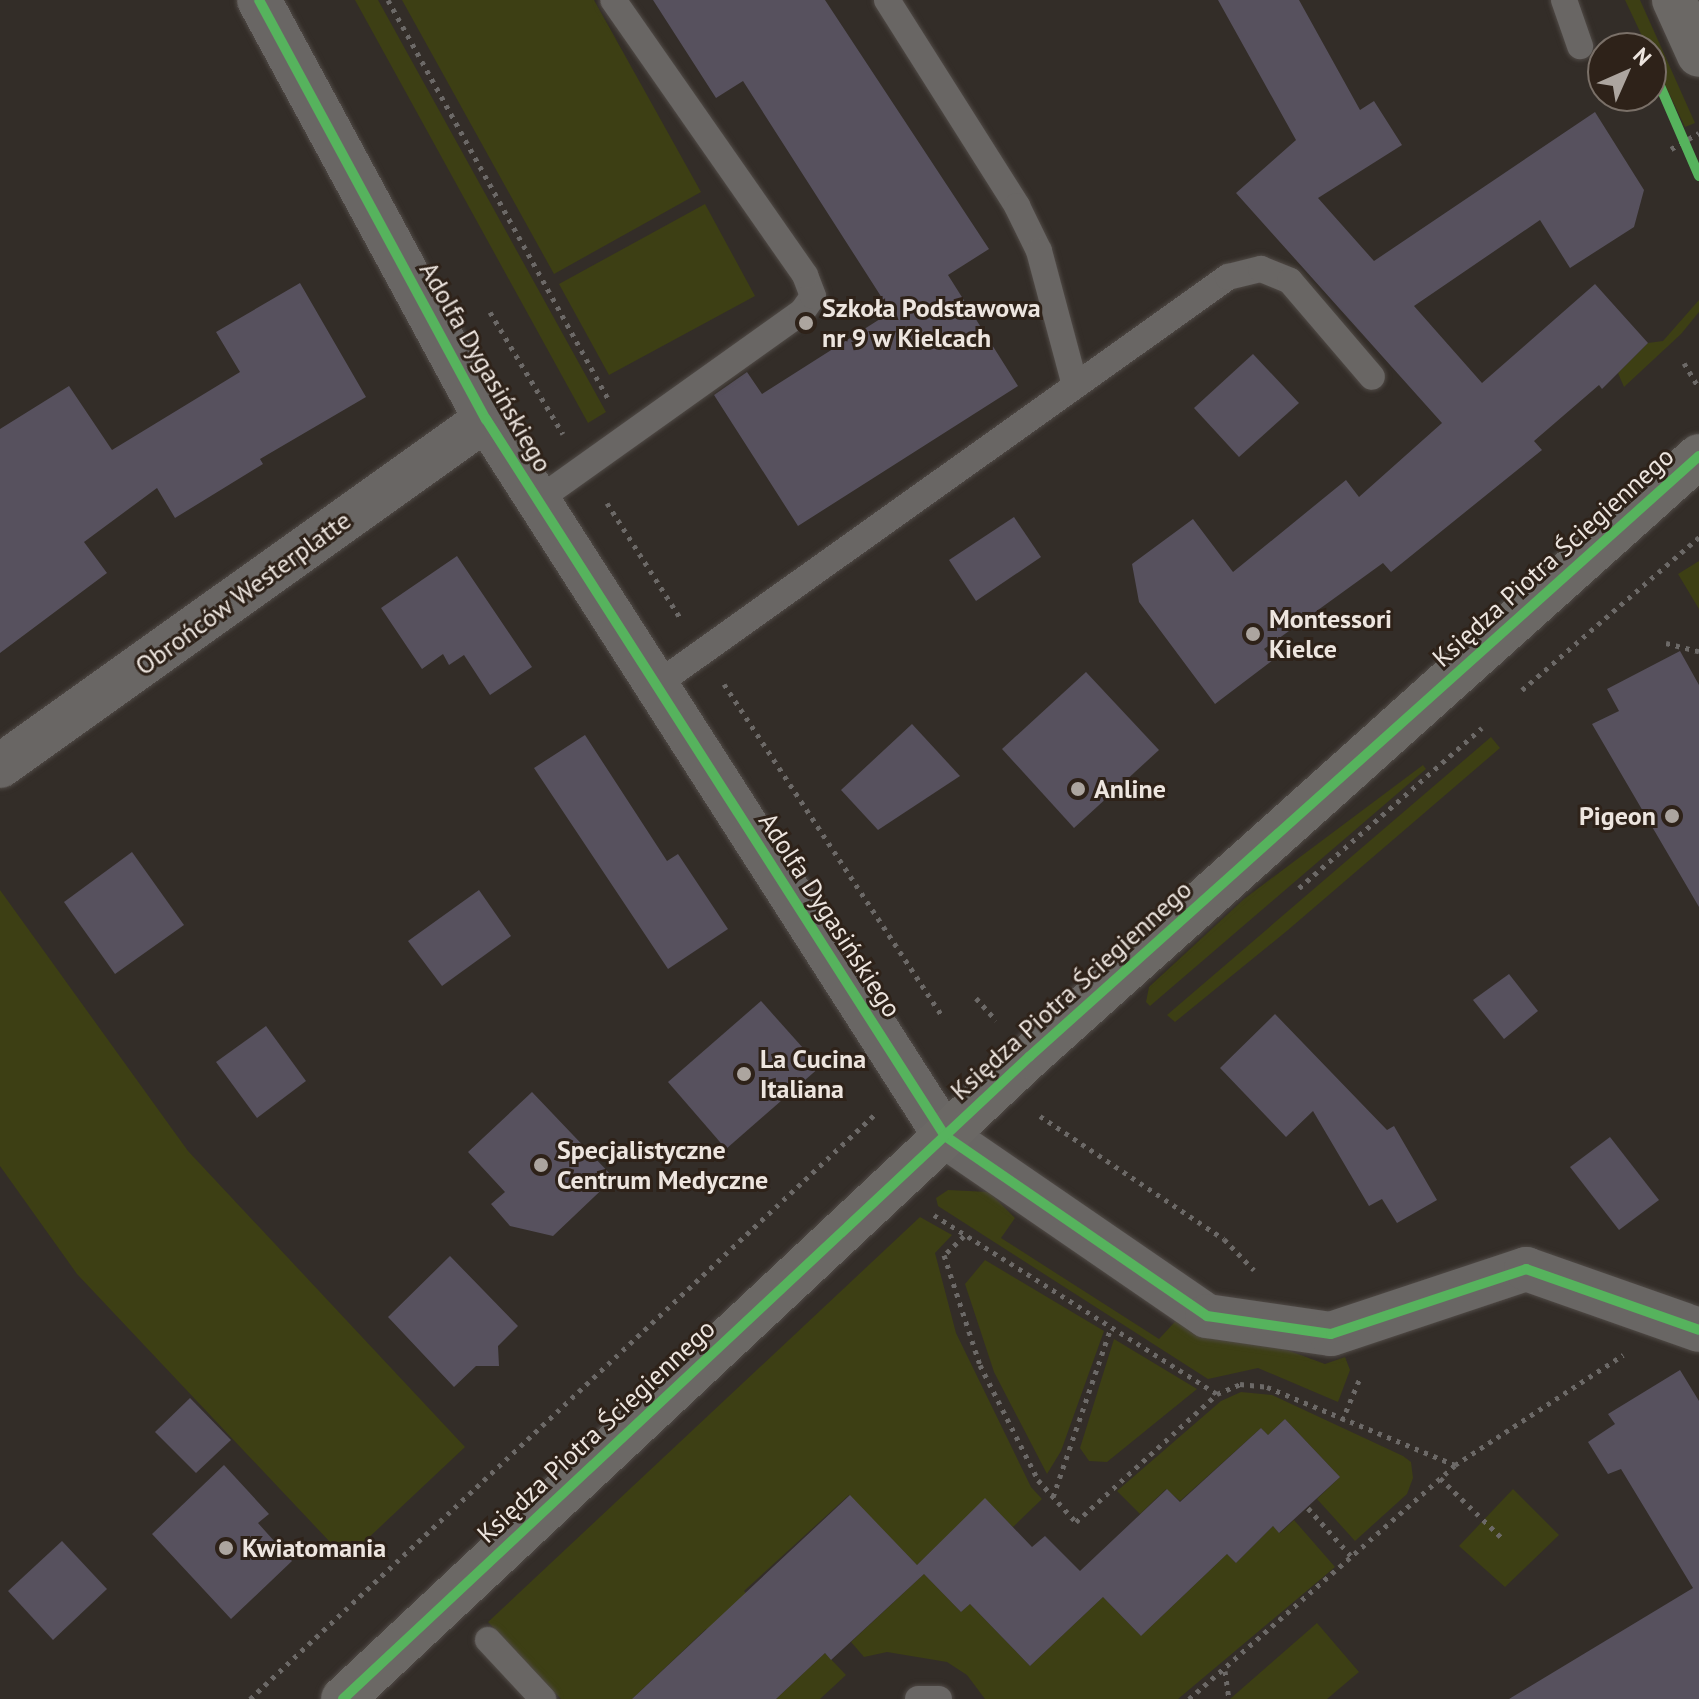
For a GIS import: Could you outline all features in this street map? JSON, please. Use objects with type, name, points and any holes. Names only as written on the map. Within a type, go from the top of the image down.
[{"type":"street","name":"Adolfa Dygasińskiego","points":[[259,0],[486,419],[945,1136],[1207,1316],[1331,1334],[1526,1269],[1684,1326]]},
{"type":"street","points":[[1674,0],[1699,55]]},
{"type":"street","name":"Obrońców Westerplatte","points":[[0,766],[486,419]]},
{"type":"street","name":"Księdza Piotra Ściegiennego","points":[[343,1699],[891,1185],[1699,456]]},
{"type":"lane","points":[[538,500],[802,312],[813,296],[805,275],[613,0]]},
{"type":"lane","points":[[887,0],[1028,228],[1039,251],[1075,385]]},
{"type":"lane","points":[[1564,0],[1580,46]]},
{"type":"lane","points":[[656,685],[1228,277],[1261,269],[1290,281],[1372,377]]},
{"type":"lane","points":[[488,1640],[543,1699]]},
{"type":"lane","points":[[918,1699],[939,1699]]},
{"type":"path","points":[[388,0],[628,435]]},
{"type":"path","points":[[1678,128],[1689,154]]},
{"type":"path","points":[[1671,149],[1699,133]]},
{"type":"path","points":[[486,305],[584,468],[943,1018]]},
{"type":"path","points":[[1684,363],[1697,385]]},
{"type":"path","points":[[1610,536],[1694,548]]},
{"type":"path","points":[[1522,690],[1633,589],[1694,548],[1699,537]]},
{"type":"path","points":[[1666,643],[1699,651]]},
{"type":"path","points":[[976,998],[1005,1029]]},
{"type":"path","points":[[250,1699],[863,1125],[874,1114],[873,1101]]},
{"type":"path","points":[[1050,1106],[1039,1117],[1224,1239],[1313,1331]]},
{"type":"path","points":[[891,1185],[964,1236],[1217,1394]]},
{"type":"path","points":[[964,1236],[944,1255],[948,1276],[980,1365],[1038,1480],[1076,1522],[1217,1394],[1240,1384],[1267,1387],[1455,1465]]},
{"type":"path","points":[[1189,1699],[1225,1671],[1455,1465],[1684,1326]]},
{"type":"path","points":[[1053,1497],[1111,1328]]},
{"type":"path","points":[[1440,1478],[1503,1539]]},
{"type":"path","points":[[1308,1508],[1352,1557]]},
{"type":"path","points":[[1225,1671],[1229,1699]]},
{"type":"shaded area","points":[[355,0],[378,0],[606,412],[588,423]]},
{"type":"shaded area","points":[[402,0],[594,0],[701,192],[554,274]]},
{"type":"shaded area","points":[[1625,0],[1640,0],[1654,32],[1640,32]]},
{"type":"shaded area","points":[[1667,60],[1695,123],[1685,127],[1667,89]]},
{"type":"shaded area","points":[[705,204],[755,296],[609,375],[559,284]]},
{"type":"shaded area","points":[[1699,300],[1699,312],[1681,334],[1624,387],[1618,373],[1648,343],[1663,341]]},
{"type":"shaded area","points":[[1699,561],[1699,609],[1678,574]]},
{"type":"shaded area","points":[[1491,737],[1500,748],[1288,930],[1175,1022],[1167,1015]]},
{"type":"shaded area","points":[[1423,765],[1426,769],[1150,1006],[1146,1002],[1149,987],[1244,899]]},
{"type":"shaded area","points":[[0,890],[188,1151],[465,1447],[346,1559],[77,1274],[0,1166]]},
{"type":"shaded area","points":[[948,1190],[989,1192],[1015,1218],[1001,1238],[1159,1339],[1184,1312],[1325,1364],[1345,1357],[1350,1370],[1338,1402],[1258,1368],[1208,1379],[938,1206],[936,1198]]},
{"type":"shaded area","points":[[920,1217],[952,1235],[935,1253],[956,1333],[1031,1487],[1042,1499],[1013,1527],[985,1499],[917,1565],[849,1495],[744,1591],[754,1601],[715,1638],[706,1629],[632,1699],[561,1699],[488,1622]]},
{"type":"shaded area","points":[[985,1260],[1104,1331],[1061,1451],[1047,1474],[994,1372],[965,1284]]},
{"type":"shaded area","points":[[1114,1339],[1197,1389],[1107,1462],[1089,1461],[1080,1448]]},
{"type":"shaded area","points":[[1241,1392],[1272,1395],[1403,1456],[1411,1462],[1413,1478],[1407,1494],[1355,1541],[1317,1499],[1340,1477],[1285,1419],[1268,1435],[1261,1428],[1180,1501],[1166,1489],[1140,1514],[1117,1491],[1221,1401]]},
{"type":"shaded area","points":[[1513,1489],[1559,1535],[1505,1587],[1459,1546]]},
{"type":"shaded area","points":[[1294,1520],[1335,1567],[1178,1699],[985,1699],[967,1675],[947,1662],[887,1652],[864,1657],[851,1642],[924,1574],[961,1612],[970,1604],[1030,1666],[1103,1597],[1141,1636],[1227,1554],[1236,1563],[1273,1526],[1280,1533]]},
{"type":"shaded area","points":[[1317,1623],[1359,1672],[1327,1699],[1230,1699]]},
{"type":"shaded area","points":[[825,1653],[846,1675],[820,1699],[776,1699]]},
{"type":"building","points":[[653,0],[825,0],[989,249],[948,275],[1018,386],[798,526],[714,395],[747,372],[762,394],[891,312],[743,81],[716,98]]},
{"type":"building","points":[[1218,0],[1299,0],[1360,110],[1374,101],[1402,145],[1318,198],[1374,261],[1595,112],[1644,190],[1634,227],[1570,268],[1540,220],[1414,306],[1482,383],[1595,284],[1648,343],[1602,389],[1599,385],[1534,441],[1542,450],[1391,572],[1383,563],[1264,649],[1273,660],[1215,704],[1139,602],[1132,564],[1193,519],[1233,572],[1346,480],[1359,497],[1442,423],[1236,193],[1296,140]]},
{"type":"building","points":[[300,283],[366,397],[260,459],[263,464],[175,518],[157,488],[84,542],[107,573],[0,653],[0,429],[69,386],[112,450],[240,372],[216,332]]},
{"type":"building","points":[[1253,354],[1299,403],[1239,457],[1194,408]]},
{"type":"building","points":[[1014,517],[1041,557],[976,601],[949,560]]},
{"type":"building","points":[[457,556],[532,667],[490,695],[464,655],[449,665],[443,654],[422,669],[381,608]]},
{"type":"building","name":"Pigeon","points":[[1680,651],[1699,685],[1699,907],[1592,724],[1619,711],[1607,689]]},
{"type":"building","name":"Anline","points":[[1086,672],[1159,750],[1074,828],[1002,749]]},
{"type":"building","points":[[912,724],[960,776],[878,830],[841,790]]},
{"type":"building","points":[[585,735],[667,861],[678,854],[728,929],[668,969],[534,768]]},
{"type":"building","points":[[132,852],[184,925],[115,974],[64,902]]},
{"type":"building","points":[[479,890],[511,936],[442,986],[408,941]]},
{"type":"building","points":[[1509,974],[1538,1011],[1504,1039],[1473,1000]]},
{"type":"building","name":"La Cucina Italiana","points":[[761,1001],[820,1067],[726,1149],[668,1082]]},
{"type":"building","points":[[1275,1014],[1387,1130],[1394,1126],[1437,1200],[1397,1223],[1382,1199],[1369,1206],[1313,1111],[1286,1137],[1220,1068]]},
{"type":"building","points":[[266,1026],[306,1081],[257,1118],[216,1062]]},
{"type":"building","name":"Specjalistyczne Centrum Medyczne","points":[[532,1092],[614,1178],[553,1236],[510,1226],[491,1204],[505,1192],[468,1152]]},
{"type":"building","points":[[1610,1137],[1659,1200],[1619,1230],[1570,1167]]},
{"type":"building","points":[[450,1256],[518,1326],[498,1346],[499,1366],[476,1366],[454,1387],[388,1317]]},
{"type":"building","points":[[1680,1370],[1699,1401],[1699,1699],[1509,1699],[1693,1588],[1621,1469],[1608,1474],[1588,1442],[1615,1424],[1608,1414]]},
{"type":"building","points":[[190,1398],[231,1440],[196,1473],[155,1432]]},
{"type":"building","points":[[1285,1419],[1340,1477],[1279,1533],[1273,1526],[1236,1563],[1227,1554],[1141,1636],[1103,1597],[1030,1666],[970,1604],[961,1612],[924,1574],[831,1660],[825,1653],[776,1699],[632,1699],[850,1495],[917,1565],[985,1498],[1032,1547],[1045,1536],[1080,1571],[1167,1489],[1180,1502],[1261,1428],[1268,1435]]},
{"type":"building","name":"Kwiatomania","points":[[224,1465],[269,1514],[258,1523],[292,1561],[231,1619],[152,1534]]},
{"type":"building","points":[[62,1541],[107,1589],[53,1640],[8,1591]]},
{"type":"cycle path","points":[[259,0],[486,419],[945,1136],[1207,1316],[1331,1334],[1526,1269],[1699,1330]]},
{"type":"cycle path","points":[[1667,102],[1699,176]]},
{"type":"cycle path","points":[[343,1699],[1029,1057],[1699,456]]},
{"type":"place","name":"Szkoła Podstawowa nr 9 w Kielcach","points":[[806,323]]},
{"type":"place","name":"Montessori Kielce","points":[[1253,634]]},
{"type":"place","name":"Anline","points":[[1078,789]]},
{"type":"place","name":"Pigeon","points":[[1672,816]]},
{"type":"place","name":"La Cucina Italiana","points":[[744,1074]]},
{"type":"place","name":"Specjalistyczne Centrum Medyczne","points":[[541,1165]]},
{"type":"place","name":"Kwiatomania","points":[[226,1548]]}]
